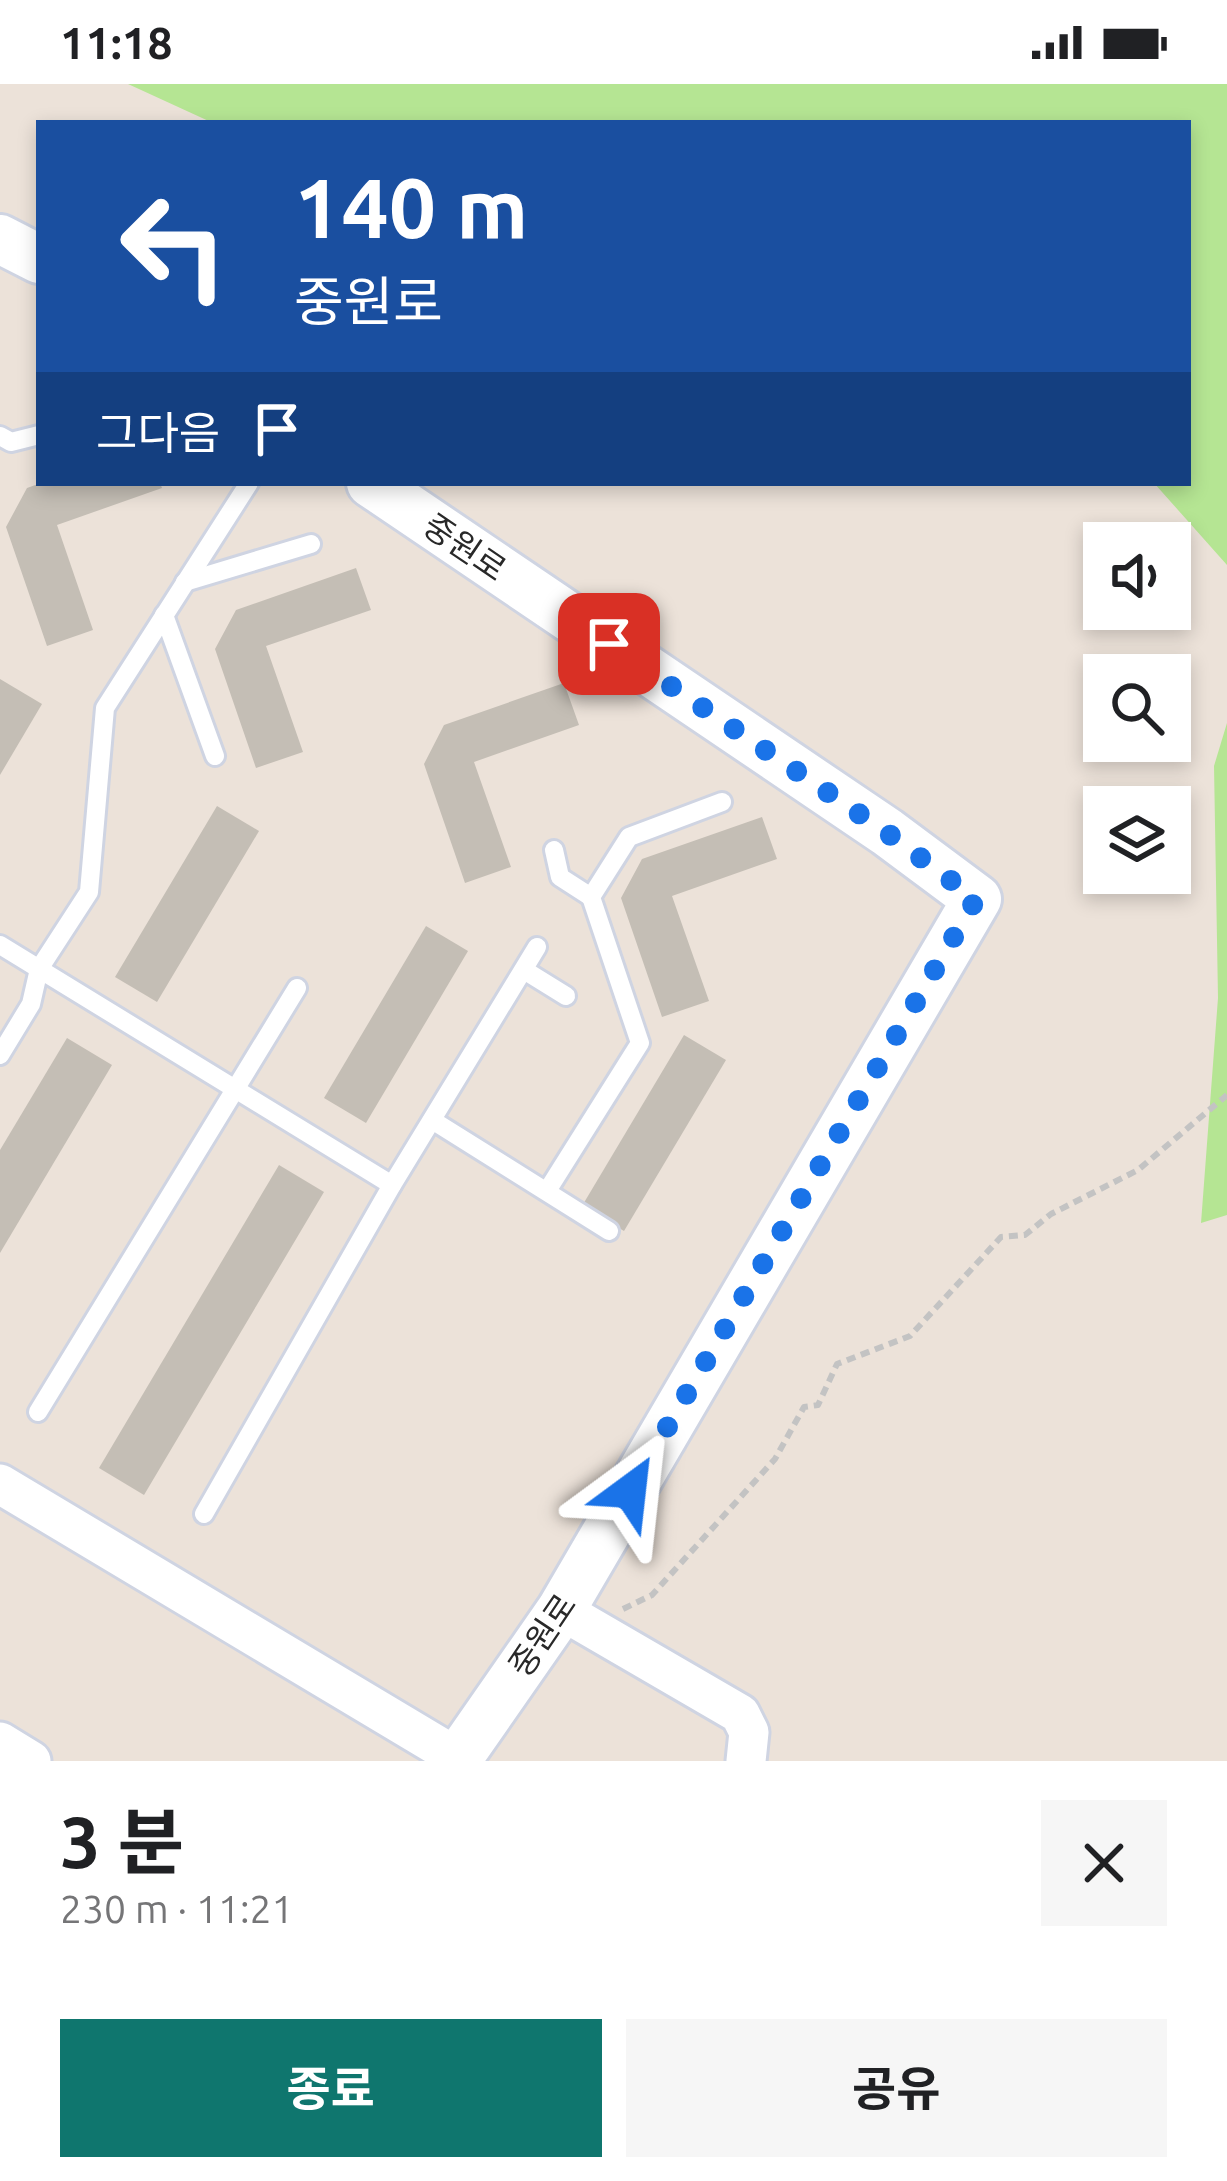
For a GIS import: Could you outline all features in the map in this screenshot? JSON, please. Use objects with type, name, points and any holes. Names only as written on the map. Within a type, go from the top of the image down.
[{"type":"street","points":[[0,239],[36,257]]},
{"type":"street","name":"중원로","points":[[0,1484],[457,1760],[580,1621],[976,899],[886,832],[375,486]]},
{"type":"street","points":[[580,1621],[740,1714],[749,1732],[746,1761]]},
{"type":"street","points":[[0,1742],[31,1761]]},
{"type":"lane","points":[[0,436],[11,442],[36,436]]},
{"type":"lane","points":[[0,1055],[31,1004],[39,969],[89,892],[105,708],[246,486]]},
{"type":"lane","points":[[185,583],[310,544]]},
{"type":"lane","points":[[164,615],[215,756]]},
{"type":"lane","points":[[591,897],[628,837],[722,802]]},
{"type":"lane","points":[[547,1191],[640,1042],[591,897],[560,877],[554,850]]},
{"type":"lane","points":[[0,946],[392,1185]]},
{"type":"lane","points":[[204,1514],[392,1185],[537,947]]},
{"type":"lane","points":[[524,970],[566,996]]},
{"type":"lane","points":[[38,1412],[296,988]]},
{"type":"lane","points":[[432,1120],[609,1231]]},
{"type":"path","points":[[580,1621],[652,1594],[775,1459],[804,1407],[818,1405],[837,1364],[910,1336],[1001,1237],[1024,1235],[1051,1214],[1138,1170],[1227,1095]]},
{"type":"green space","points":[[128,84],[1227,84],[1227,565],[1157,486],[1191,486],[1191,120],[206,120]]},
{"type":"green space","points":[[1227,723],[1227,1215],[1201,1223],[1218,998],[1214,766]]},
{"type":"building","points":[[27,488],[162,488],[57,525],[93,630],[47,646],[6,527]]},
{"type":"building","points":[[356,568],[371,610],[266,646],[303,752],[256,768],[215,649],[236,610]]},
{"type":"building","points":[[0,679],[42,704],[0,775]]},
{"type":"building","points":[[564,683],[579,725],[474,762],[511,867],[465,883],[424,764],[444,725]]},
{"type":"building","points":[[217,806],[259,831],[157,1002],[115,977]]},
{"type":"building","points":[[762,817],[777,859],[672,896],[709,1001],[662,1017],[621,898],[642,859]]},
{"type":"building","points":[[426,926],[468,951],[366,1123],[324,1098]]},
{"type":"building","points":[[684,1035],[726,1060],[624,1231],[582,1206]]},
{"type":"building","points":[[67,1038],[112,1065],[0,1253],[0,1150]]},
{"type":"building","points":[[279,1165],[324,1192],[144,1495],[99,1468]]},
{"type":"route","points":[[609,644],[886,832],[976,899],[630,1491]]}]
